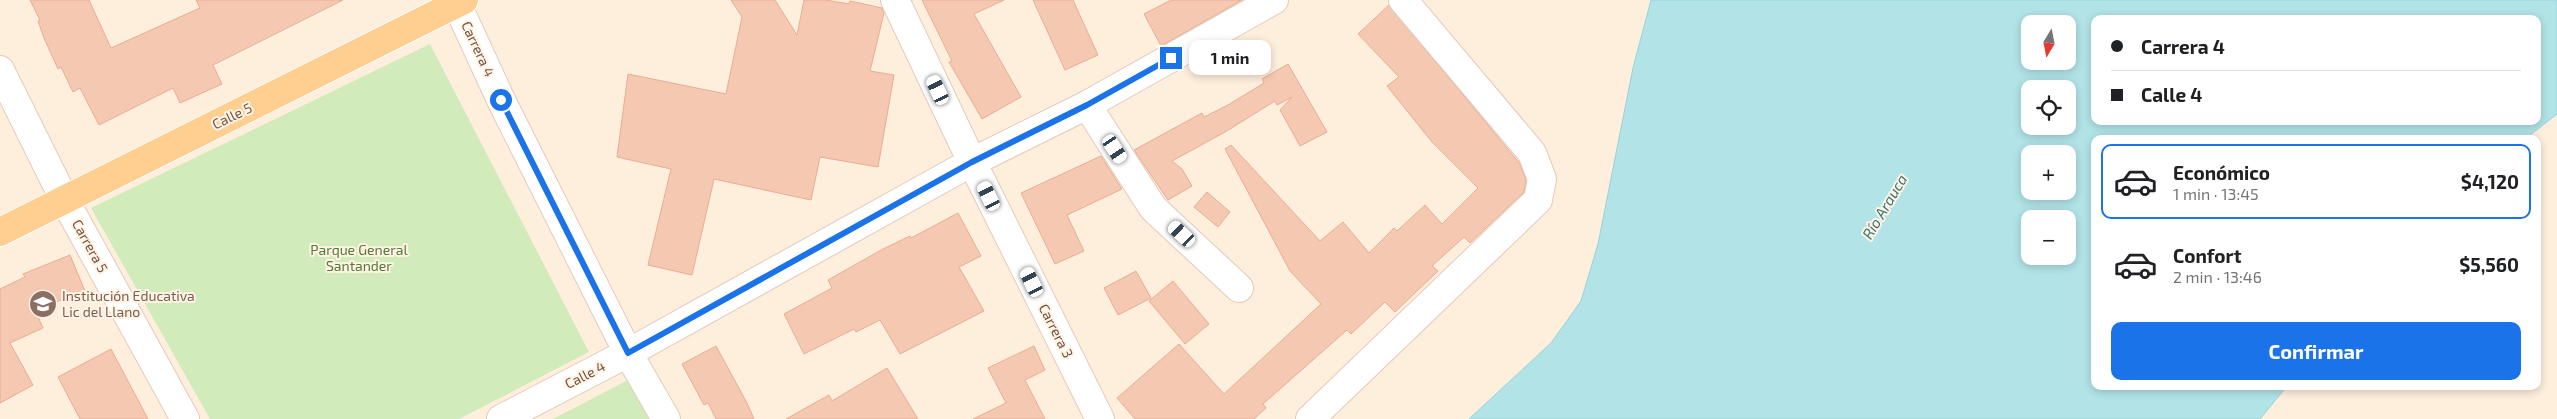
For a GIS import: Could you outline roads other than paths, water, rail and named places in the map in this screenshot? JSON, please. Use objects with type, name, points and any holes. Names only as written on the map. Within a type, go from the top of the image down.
[{"type":"main road","name":"Calle 5","points":[[0,232],[459,1]]},
{"type":"street","name":"Carrera 3","points":[[895,0],[972,162],[1100,419]]},
{"type":"street","name":"Calle 4","points":[[501,419],[628,353],[972,162],[1087,105],[1274,0]]},
{"type":"street","points":[[1310,419],[1538,200],[1542,179],[1532,153],[1403,0]]},
{"type":"street","name":"Carrera 4","points":[[459,1],[501,100],[628,353],[666,419]]},
{"type":"street","name":"Carrera 5","points":[[0,70],[64,199],[185,419]]},
{"type":"street","points":[[1087,105],[1153,208],[1239,288]]},
{"type":"water","name":"Río Arauca","points":[[1651,0],[2557,0],[2557,114],[2530,135],[2091,135],[2091,390],[2284,390],[2260,419],[1469,419],[1551,343],[1581,301],[1598,244],[1633,68]]},
{"type":"place","name":"Institución Educativa Lic del Llano","points":[[43,304]]},
{"type":"park label","name":"Parque General Santander","points":[[359,258]]}]
